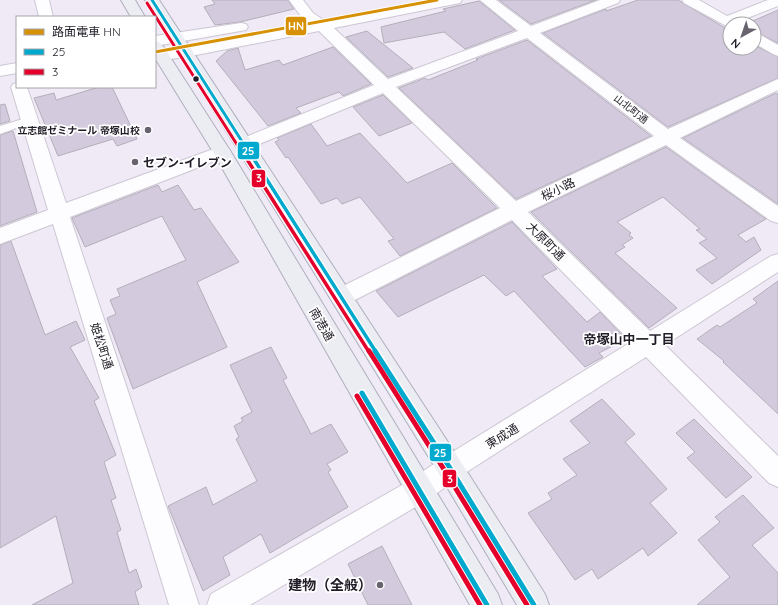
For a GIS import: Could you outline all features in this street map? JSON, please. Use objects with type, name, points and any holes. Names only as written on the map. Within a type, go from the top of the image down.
[{"type":"main road","points":[[128,0],[137,16]]},
{"type":"main road","points":[[152,0],[450,468],[534,605]]},
{"type":"main road","name":"南港通","points":[[157,50],[222,152],[418,490],[487,605]]},
{"type":"street","points":[[42,0],[46,16]]},
{"type":"street","points":[[181,45],[257,24],[398,0]]},
{"type":"street","points":[[157,50],[309,14],[455,0]]},
{"type":"street","name":"山北町通","points":[[487,0],[530,31],[667,137],[778,216]]},
{"type":"street","points":[[244,144],[385,86],[613,0]]},
{"type":"street","points":[[689,0],[722,19]]},
{"type":"street","points":[[744,16],[778,1]]},
{"type":"street","name":"大原町通","points":[[309,14],[514,210],[778,474]]},
{"type":"street","points":[[762,42],[778,51]]},
{"type":"street","points":[[0,71],[16,78]]},
{"type":"street","points":[[0,81],[16,78]]},
{"type":"street","name":"桜小路","points":[[341,297],[514,210],[778,84]]},
{"type":"street","name":"姫松町通","points":[[20,88],[184,605]]},
{"type":"street","points":[[0,236],[222,152]]},
{"type":"street","name":"東成通","points":[[222,605],[418,490],[450,468],[778,262]]},
{"type":"lane","points":[[0,130],[29,120]]},
{"type":"building","points":[[212,0],[288,0],[294,9],[240,22],[215,25],[204,7],[215,4]]},
{"type":"building","points":[[499,0],[596,0],[531,24]]},
{"type":"building","points":[[638,0],[678,0],[722,26],[722,56],[762,56],[762,49],[778,57],[778,78],[668,127],[543,33],[606,9],[606,11]]},
{"type":"building","points":[[479,1],[515,30],[465,49],[444,32],[384,43],[381,27],[446,11],[443,9]]},
{"type":"building","points":[[778,10],[778,43],[762,35],[762,17]]},
{"type":"building","points":[[367,31],[413,68],[388,77],[346,37]]},
{"type":"building","points":[[527,40],[651,136],[516,199],[399,88],[425,78],[428,80],[478,60],[476,59]]},
{"type":"building","points":[[333,47],[371,84],[343,96],[339,92],[296,108],[301,113],[268,126],[216,61],[227,51],[238,48],[245,70],[279,60],[283,65]]},
{"type":"building","points":[[96,88],[112,88],[137,139],[117,146],[113,139],[58,156],[34,98],[54,93],[56,100]]},
{"type":"building","points":[[776,93],[778,94],[778,204],[683,138]]},
{"type":"building","points":[[383,95],[412,123],[379,136],[353,107]]},
{"type":"building","points":[[5,104],[10,121],[0,124],[0,105]]},
{"type":"building","points":[[311,124],[327,146],[360,133],[407,183],[452,163],[497,208],[400,256],[388,241],[394,239],[360,197],[342,204],[337,198],[321,204],[288,157],[286,158],[275,142],[279,140],[277,138]]},
{"type":"building","points":[[13,131],[37,212],[0,226],[0,135]]},
{"type":"building","points":[[666,147],[766,219],[738,235],[746,242],[754,237],[761,250],[712,284],[696,270],[717,258],[699,243],[707,239],[696,230],[700,229],[663,197],[617,222],[631,233],[629,235],[633,238],[622,245],[625,247],[615,253],[677,308],[649,328],[531,212]]},
{"type":"building","points":[[158,185],[162,192],[178,185],[194,210],[201,208],[239,262],[197,282],[227,347],[133,389],[107,318],[116,314],[110,300],[120,296],[117,289],[186,260],[162,216],[85,247],[72,218]]},
{"type":"building","points":[[512,222],[557,269],[542,276],[587,322],[600,312],[626,339],[599,353],[603,357],[585,367],[514,291],[506,296],[484,275],[398,317],[376,291]]},
{"type":"building","points":[[11,241],[45,335],[76,321],[85,340],[70,347],[99,398],[94,401],[116,455],[104,462],[116,498],[111,500],[121,530],[117,532],[129,573],[136,569],[142,587],[135,592],[139,605],[32,605],[73,583],[56,516],[0,548],[0,245]]},
{"type":"building","points":[[778,281],[778,414],[723,362],[724,361],[697,339],[717,325],[720,327],[757,303],[753,299]]},
{"type":"building","points":[[271,347],[287,378],[283,380],[311,434],[331,424],[348,452],[327,464],[331,470],[328,472],[348,507],[270,553],[261,534],[223,557],[230,575],[203,591],[168,506],[206,487],[213,505],[257,481],[236,439],[239,437],[234,426],[243,421],[241,418],[252,412],[230,365]]},
{"type":"building","points":[[602,399],[635,434],[625,442],[667,489],[650,503],[677,533],[648,556],[643,548],[598,579],[592,569],[575,580],[528,513],[552,499],[548,493],[577,475],[563,459],[590,443],[570,421]]},
{"type":"building","points":[[694,419],[752,477],[726,498],[687,458],[695,452],[676,433]]},
{"type":"building","points":[[743,495],[774,528],[752,545],[778,573],[778,605],[697,605],[730,577],[698,540],[720,522],[715,517]]},
{"type":"building","name":"建物（全般）","points":[[382,546],[412,605],[368,605],[348,564]]},
{"type":"tram line","name":"HN","points":[[156,52],[437,0]]},
{"type":"transit line","name":"25","points":[[152,0],[450,468],[534,605]]},
{"type":"transit line","name":"3","points":[[147,3],[155,16]]},
{"type":"transit line","name":"3","points":[[156,17],[445,471],[527,605]]},
{"type":"transit line","name":"25","points":[[362,393],[487,605]]},
{"type":"transit line","name":"3","points":[[357,396],[480,605]]},
{"type":"place","name":"立志館ゼミナール 帝塚山校","points":[[148,130]]},
{"type":"place","name":"セブン-イレブン","points":[[135,162]]},
{"type":"place","name":"建物（全般）","points":[[380,585]]},
{"type":"district","name":"帝塚山中一丁目","points":[[629,339]]}]
